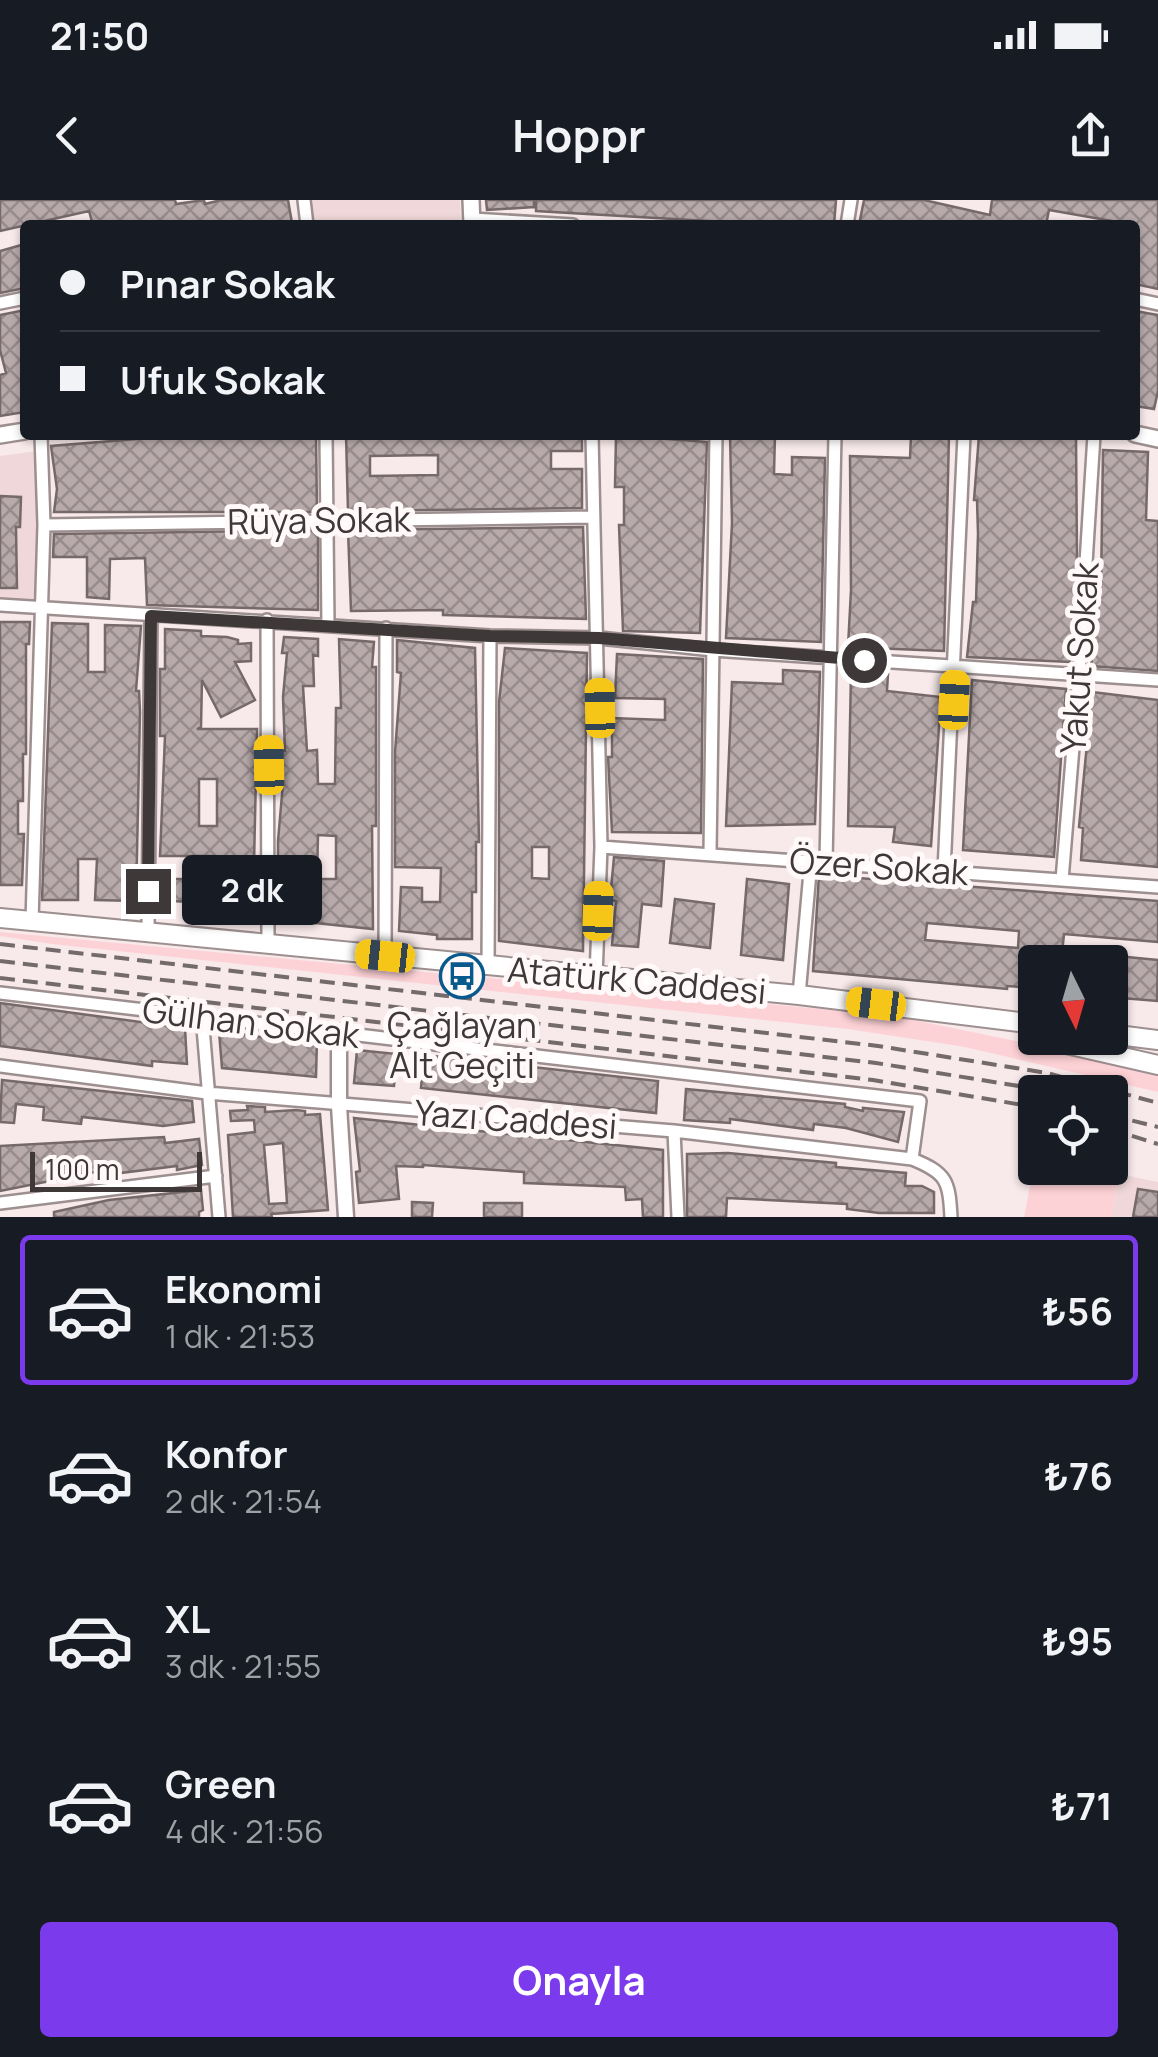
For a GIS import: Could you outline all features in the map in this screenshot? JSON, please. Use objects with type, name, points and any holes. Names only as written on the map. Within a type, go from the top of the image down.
[{"type":"main road","name":"Atatürk Caddesi","points":[[0,918],[800,995],[1018,1022]]},
{"type":"main road","points":[[991,1018],[1018,1029]]},
{"type":"main road","points":[[1128,1036],[1158,1040]]},
{"type":"main road","points":[[1115,1055],[1158,1065]]},
{"type":"street","points":[[32,921],[44,524],[41,440]]},
{"type":"street","points":[[326,440],[328,624]]},
{"type":"street","points":[[592,440],[601,847],[596,976]]},
{"type":"street","points":[[710,853],[716,440]]},
{"type":"street","points":[[826,862],[835,440]]},
{"type":"street","points":[[944,871],[964,440]]},
{"type":"street","name":"Yakut Sokak","points":[[1062,880],[1094,440]]},
{"type":"street","name":"Rüya Sokak","points":[[44,524],[593,516]]},
{"type":"street","points":[[0,604],[490,636],[599,638],[713,650],[1158,680]]},
{"type":"street","points":[[148,931],[151,616]]},
{"type":"street","points":[[266,620],[268,943]]},
{"type":"street","points":[[385,956],[386,628]]},
{"type":"street","points":[[488,966],[490,636]]},
{"type":"street","name":"Özer Sokak","points":[[601,847],[1158,887]]},
{"type":"street","points":[[800,995],[811,860]]},
{"type":"street","name":"Gülhan Sokak","points":[[0,993],[920,1101],[912,1159]]},
{"type":"street","points":[[202,1016],[219,1217]]},
{"type":"street","points":[[339,1032],[346,1217]]},
{"type":"street","name":"Yazı Caddesi","points":[[0,1066],[207,1093],[674,1132],[912,1159]]},
{"type":"street","points":[[674,1132],[678,1217]]},
{"type":"street","points":[[912,1159],[944,1176],[950,1190],[951,1217]]},
{"type":"street","points":[[0,1203],[216,1176]]},
{"type":"shaded area","points":[[311,200],[460,200],[461,220],[313,220]]},
{"type":"shaded area","points":[[37,451],[37,602],[0,599],[0,456]]},
{"type":"shaded area","points":[[0,932],[894,1016],[1018,1041],[1018,1055],[1073,1055],[1158,1076],[1158,1092],[1128,1085],[1128,1075],[1085,1075],[965,1047],[848,1029],[0,936]]},
{"type":"shaded area","points":[[1128,1176],[1158,1182],[1158,1217],[1111,1217],[1117,1185],[1128,1185]]},
{"type":"shaded area","points":[[1030,1185],[1117,1185],[1111,1217],[1024,1217]]},
{"type":"building","points":[[0,200],[175,200],[176,204],[204,200],[205,204],[221,200],[288,200],[291,220],[92,220],[89,211],[49,220],[20,220],[20,227],[0,231]]},
{"type":"building","points":[[486,200],[534,200],[534,207],[487,210]]},
{"type":"building","points":[[536,200],[836,200],[834,220],[690,220],[536,211]]},
{"type":"building","points":[[864,200],[924,200],[990,215],[992,200],[1158,200],[1158,289],[1140,285],[1140,220],[1106,220],[1049,210],[1047,220],[860,220]]},
{"type":"building","points":[[20,245],[20,289],[0,293],[0,251]]},
{"type":"building","points":[[20,311],[20,413],[0,416],[0,375],[6,373],[0,350],[0,315]]},
{"type":"building","points":[[1140,312],[1158,315],[1158,391],[1154,409],[1140,407]]},
{"type":"building","points":[[125,440],[316,440],[317,512],[54,512],[57,489],[51,446]]},
{"type":"building","points":[[346,440],[582,440],[582,451],[551,451],[551,469],[582,469],[582,508],[348,511]],"holes":[[[438,455],[438,475],[370,476],[370,456]]]},
{"type":"building","points":[[616,440],[707,442],[700,633],[623,631],[619,525],[624,525],[624,487],[615,487]]},
{"type":"building","points":[[730,440],[775,440],[774,474],[792,475],[792,457],[825,458],[821,642],[726,638],[732,523]]},
{"type":"building","points":[[911,440],[949,440],[944,651],[848,647],[850,456],[910,458]]},
{"type":"building","points":[[979,440],[1076,440],[1077,556],[1070,662],[967,657],[976,602],[978,534],[974,500]]},
{"type":"building","points":[[1103,450],[1148,452],[1146,520],[1158,521],[1158,671],[1091,666],[1101,587]]},
{"type":"building","points":[[0,496],[21,497],[20,527],[16,527],[17,588],[0,588]]},
{"type":"building","points":[[583,527],[586,619],[443,615],[443,610],[351,611],[348,530]]},
{"type":"building","points":[[318,530],[318,610],[147,605],[145,558],[110,559],[109,599],[87,597],[87,557],[53,557],[54,534]]},
{"type":"building","points":[[0,622],[30,622],[26,644],[23,801],[18,801],[18,834],[24,834],[22,885],[0,885]]},
{"type":"building","points":[[52,623],[88,624],[88,672],[105,672],[105,625],[141,626],[136,691],[140,712],[136,901],[95,900],[97,859],[78,859],[78,900],[42,900]]},
{"type":"building","points":[[165,629],[201,631],[201,636],[251,643],[251,661],[235,662],[255,700],[221,717],[202,680],[201,727],[197,729],[257,729],[253,909],[212,908],[214,856],[160,856],[165,736],[160,736],[160,669],[165,669]],"holes":[[[199,779],[217,779],[217,826],[199,826]]]},
{"type":"building","points":[[284,637],[318,639],[318,656],[313,655],[314,686],[303,686],[307,751],[317,750],[318,784],[335,784],[336,708],[341,708],[339,639],[374,642],[373,929],[278,919],[287,653],[282,653]],"holes":[[[318,835],[336,836],[336,879],[317,879]]]},
{"type":"building","points":[[397,640],[475,648],[479,842],[476,892],[472,892],[472,939],[437,939],[437,935],[399,931],[401,887],[422,888],[422,902],[440,902],[441,868],[395,867],[395,752],[401,673],[397,672]]},
{"type":"building","points":[[505,648],[587,653],[583,951],[499,941],[499,702]],"holes":[[[532,847],[549,847],[549,879],[532,878]]]},
{"type":"building","points":[[617,654],[703,659],[701,833],[612,832],[608,757],[612,757],[612,718],[665,720],[665,699],[615,698]]},
{"type":"building","points":[[783,670],[820,672],[815,824],[726,826],[732,682],[783,684]]},
{"type":"building","points":[[851,673],[888,674],[887,691],[941,697],[931,846],[893,842],[895,827],[848,826]]},
{"type":"building","points":[[972,680],[1066,689],[1054,857],[963,850]]},
{"type":"building","points":[[1092,692],[1158,700],[1158,867],[1081,860],[1083,828],[1079,827]]},
{"type":"building","points":[[614,857],[664,861],[661,906],[642,904],[638,947],[612,945],[616,901],[610,900]]},
{"type":"building","points":[[819,875],[1158,901],[1158,942],[1064,934],[1063,945],[1018,945],[1019,931],[927,923],[925,940],[1018,948],[1018,987],[1007,989],[813,971]]},
{"type":"building","points":[[171,879],[194,879],[194,902],[170,901]]},
{"type":"building","points":[[747,879],[789,884],[783,960],[741,955]]},
{"type":"building","points":[[675,899],[714,904],[710,948],[670,943]]},
{"type":"building","points":[[1128,957],[1158,960],[1157,1001],[1128,999]]},
{"type":"building","points":[[0,1003],[185,1028],[187,1064],[152,1061],[152,1066],[0,1046]]},
{"type":"building","points":[[219,1031],[317,1040],[316,1077],[222,1068]]},
{"type":"building","points":[[357,1050],[397,1054],[394,1086],[354,1083]]},
{"type":"building","points":[[424,1055],[658,1081],[656,1113],[421,1088]]},
{"type":"building","points":[[2,1080],[192,1101],[194,1122],[163,1126],[82,1117],[81,1124],[43,1120],[44,1107],[16,1104],[14,1123],[0,1122]]},
{"type":"building","points":[[686,1089],[845,1104],[863,1111],[904,1112],[898,1142],[814,1124],[813,1130],[730,1119],[730,1123],[684,1120]]},
{"type":"building","points":[[247,1106],[265,1107],[265,1112],[296,1110],[305,1111],[305,1115],[320,1114],[328,1210],[233,1217],[228,1135],[255,1132],[254,1120],[231,1121],[230,1111],[248,1110]],"holes":[[[283,1143],[287,1203],[269,1204],[264,1145]]]},
{"type":"building","points":[[354,1118],[663,1150],[663,1217],[643,1217],[642,1199],[626,1200],[625,1187],[524,1183],[524,1172],[423,1165],[396,1166],[399,1199],[359,1203]]},
{"type":"building","points":[[164,1137],[165,1143],[199,1139],[202,1165],[96,1176],[95,1172],[0,1191],[0,1146]]},
{"type":"building","points":[[728,1153],[906,1173],[905,1186],[922,1186],[934,1192],[934,1213],[879,1213],[847,1209],[847,1204],[727,1198],[726,1217],[687,1217],[687,1154]]},
{"type":"building","points":[[1138,1189],[1158,1192],[1158,1217],[1133,1217]]},
{"type":"building","points":[[201,1190],[203,1210],[199,1217],[54,1217],[54,1212],[109,1200]]},
{"type":"building","points":[[412,1202],[433,1203],[432,1217],[412,1217]]},
{"type":"building","points":[[484,1203],[522,1203],[522,1217],[484,1217]]},
{"type":"railway","points":[[0,944],[878,1046],[1047,1073],[1158,1103]]},
{"type":"railway","points":[[0,961],[876,1063],[1018,1086]]},
{"type":"railway","points":[[0,978],[873,1080],[1018,1104]]},
{"type":"railway","points":[[1128,1120],[1158,1127]]},
{"type":"railway","points":[[1128,1135],[1158,1144]]},
{"type":"place","name":"Çağlayan Alt Geçiti","points":[[462,976]]},
{"type":"route","points":[[148,891],[151,616],[490,636],[599,638],[864,660]]}]
